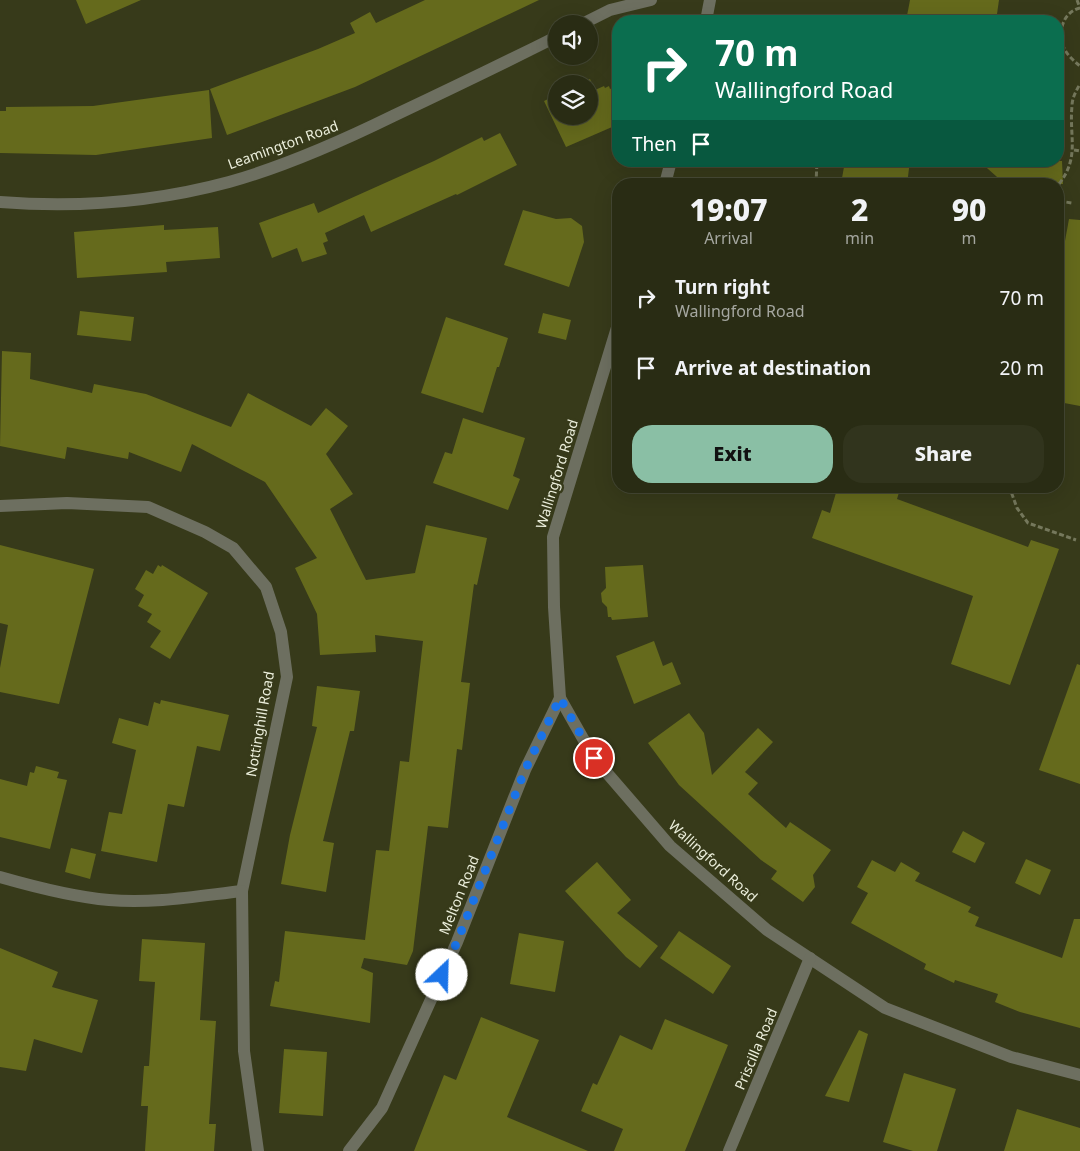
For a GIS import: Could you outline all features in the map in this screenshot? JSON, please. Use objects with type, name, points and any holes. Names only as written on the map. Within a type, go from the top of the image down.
[{"type":"street","points":[[598,16],[610,10],[651,0]]},
{"type":"street","points":[[706,0],[706,15]]},
{"type":"street","name":"Leamington Road","points":[[0,202],[46,204],[116,201],[151,197],[229,182],[275,168],[330,146],[548,41]]},
{"type":"street","name":"Wallingford Road","points":[[612,344],[553,537],[554,607],[560,698],[594,758],[670,846],[767,930],[885,1008],[1011,1058],[1080,1075]]},
{"type":"street","name":"Nottinghill Road","points":[[0,506],[67,503],[148,507],[205,532],[233,548],[266,588],[281,632],[287,677],[242,891],[244,1051],[258,1151]]},
{"type":"street","name":"Melton Road","points":[[349,1151],[382,1108],[457,942],[525,770],[560,698]]},
{"type":"street","points":[[0,877],[40,888],[109,900],[174,899],[242,891]]},
{"type":"street","name":"Priscilla Road","points":[[729,1151],[810,958]]},
{"type":"path","points":[[1064,20],[1068,14],[1080,8],[1077,0]]},
{"type":"path","points":[[1064,46],[1065,50],[1080,66]]},
{"type":"path","points":[[1064,178],[1068,172],[1074,150],[1072,106],[1080,84]]},
{"type":"path","points":[[1074,150],[1080,151]]},
{"type":"path","points":[[1064,202],[1072,203]]},
{"type":"path","points":[[1012,493],[1017,508],[1028,523],[1076,540]]},
{"type":"building","points":[[76,0],[141,0],[86,24]]},
{"type":"building","points":[[425,0],[539,0],[355,87],[227,135],[210,89],[318,49],[355,33],[350,23],[370,12],[376,23]]},
{"type":"building","points":[[910,0],[999,0],[997,15],[907,15]]},
{"type":"building","points":[[604,86],[605,88],[609,86],[610,89],[612,88],[612,127],[566,147],[555,125],[598,125],[598,89]]},
{"type":"building","points":[[209,90],[212,138],[96,155],[0,153],[0,111],[6,111],[6,107],[93,106]]},
{"type":"building","points":[[548,99],[548,109],[544,101]]},
{"type":"building","points":[[500,133],[517,165],[457,195],[371,232],[364,215],[325,233],[328,241],[323,243],[327,254],[302,262],[297,248],[272,258],[259,223],[314,203],[318,213],[434,161],[482,137],[484,141]]},
{"type":"building","points":[[844,167],[909,167],[908,178],[842,178]]},
{"type":"building","points":[[986,167],[1062,167],[1063,178],[998,178]]},
{"type":"building","points":[[523,210],[556,219],[571,218],[582,226],[584,242],[569,287],[504,265]]},
{"type":"building","points":[[1069,219],[1080,220],[1080,406],[1064,403],[1064,246]]},
{"type":"building","points":[[164,225],[164,230],[218,227],[220,258],[166,262],[167,272],[77,278],[74,232]]},
{"type":"building","points":[[80,311],[134,317],[131,341],[77,335]]},
{"type":"building","points":[[543,313],[571,320],[566,340],[538,333]]},
{"type":"building","points":[[446,317],[508,338],[483,413],[421,393]]},
{"type":"building","points":[[2,351],[31,353],[30,379],[92,393],[94,384],[146,394],[231,427],[248,393],[311,426],[326,408],[348,426],[326,454],[353,494],[330,509],[366,580],[415,573],[426,525],[487,538],[477,585],[474,584],[461,682],[470,683],[462,750],[457,749],[448,828],[428,826],[413,951],[407,965],[364,958],[361,968],[373,973],[370,1023],[270,1006],[275,981],[279,982],[285,931],[365,940],[376,850],[389,851],[400,761],[409,762],[423,641],[375,635],[376,652],[320,655],[317,614],[295,568],[317,558],[265,482],[192,444],[181,472],[129,452],[128,459],[67,447],[65,459],[0,446]]},
{"type":"building","points":[[463,418],[525,438],[513,476],[520,479],[508,510],[433,483],[445,452],[452,454]]},
{"type":"building","points":[[836,493],[899,493],[897,499],[1028,547],[1031,540],[1059,549],[1010,685],[951,664],[973,596],[812,538],[822,510],[830,513]]},
{"type":"building","points":[[0,545],[94,569],[59,704],[0,692],[0,668],[8,625],[0,623]]},
{"type":"building","points":[[158,565],[161,567],[162,565],[208,593],[170,659],[150,647],[161,631],[147,622],[152,614],[138,606],[144,595],[135,589],[146,570],[153,574]]},
{"type":"building","points":[[643,565],[648,617],[612,620],[611,617],[608,617],[607,607],[602,602],[601,593],[606,588],[605,567]]},
{"type":"building","points":[[654,641],[663,666],[672,662],[681,684],[634,704],[616,656]]},
{"type":"building","points":[[1077,664],[1080,665],[1080,784],[1039,770]]},
{"type":"building","points":[[317,686],[360,691],[354,731],[350,731],[323,841],[334,843],[326,892],[281,884],[290,835],[317,727],[312,726]]},
{"type":"building","points":[[161,700],[229,715],[220,751],[197,746],[184,807],[168,804],[157,862],[101,851],[109,812],[122,814],[136,750],[112,743],[119,718],[148,726],[154,702],[160,704]]},
{"type":"building","points":[[689,713],[704,733],[712,775],[758,728],[773,742],[745,772],[758,783],[748,794],[786,828],[790,822],[831,850],[813,875],[815,887],[803,902],[771,879],[777,871],[761,860],[679,785],[648,743]]},
{"type":"building","points":[[36,766],[59,772],[57,778],[67,780],[50,849],[0,837],[0,779],[27,786],[30,772],[34,773]]},
{"type":"building","points":[[963,831],[985,843],[975,863],[952,852]]},
{"type":"building","points":[[71,848],[96,854],[90,879],[65,872]]},
{"type":"building","points":[[1026,859],[1051,870],[1040,895],[1015,883]]},
{"type":"building","points":[[872,860],[895,872],[901,862],[920,873],[915,881],[971,907],[968,912],[979,917],[975,926],[1062,958],[1074,919],[1080,919],[1080,1028],[1020,1012],[995,1002],[998,994],[955,980],[954,983],[924,969],[926,964],[851,923],[868,893],[857,887]]},
{"type":"building","points":[[597,862],[631,900],[617,913],[658,946],[640,968],[626,957],[565,891]]},
{"type":"building","points":[[679,931],[731,966],[713,994],[660,958]]},
{"type":"building","points":[[519,933],[564,941],[555,992],[510,984]]},
{"type":"building","points":[[142,939],[205,943],[200,1020],[216,1021],[209,1124],[216,1124],[214,1151],[145,1151],[148,1106],[141,1106],[144,1066],[149,1066],[155,982],[139,981]]},
{"type":"building","points":[[0,948],[58,972],[52,987],[98,1000],[82,1053],[34,1039],[26,1071],[0,1067]]},
{"type":"building","points":[[481,1017],[539,1040],[507,1117],[588,1151],[414,1151],[444,1075],[456,1080]]},
{"type":"building","points":[[665,1019],[728,1045],[685,1151],[614,1151],[623,1129],[581,1111],[593,1083],[597,1085],[620,1035],[652,1050]]},
{"type":"building","points":[[859,1030],[868,1034],[849,1102],[825,1096]]},
{"type":"building","points":[[284,1049],[327,1052],[323,1116],[279,1113]]},
{"type":"building","points":[[904,1073],[956,1089],[937,1151],[913,1151],[883,1142]]},
{"type":"building","points":[[1017,1109],[1080,1128],[1080,1151],[1004,1151]]},
{"type":"route","points":[[442,975],[457,942],[525,770],[560,698],[594,758]]}]
